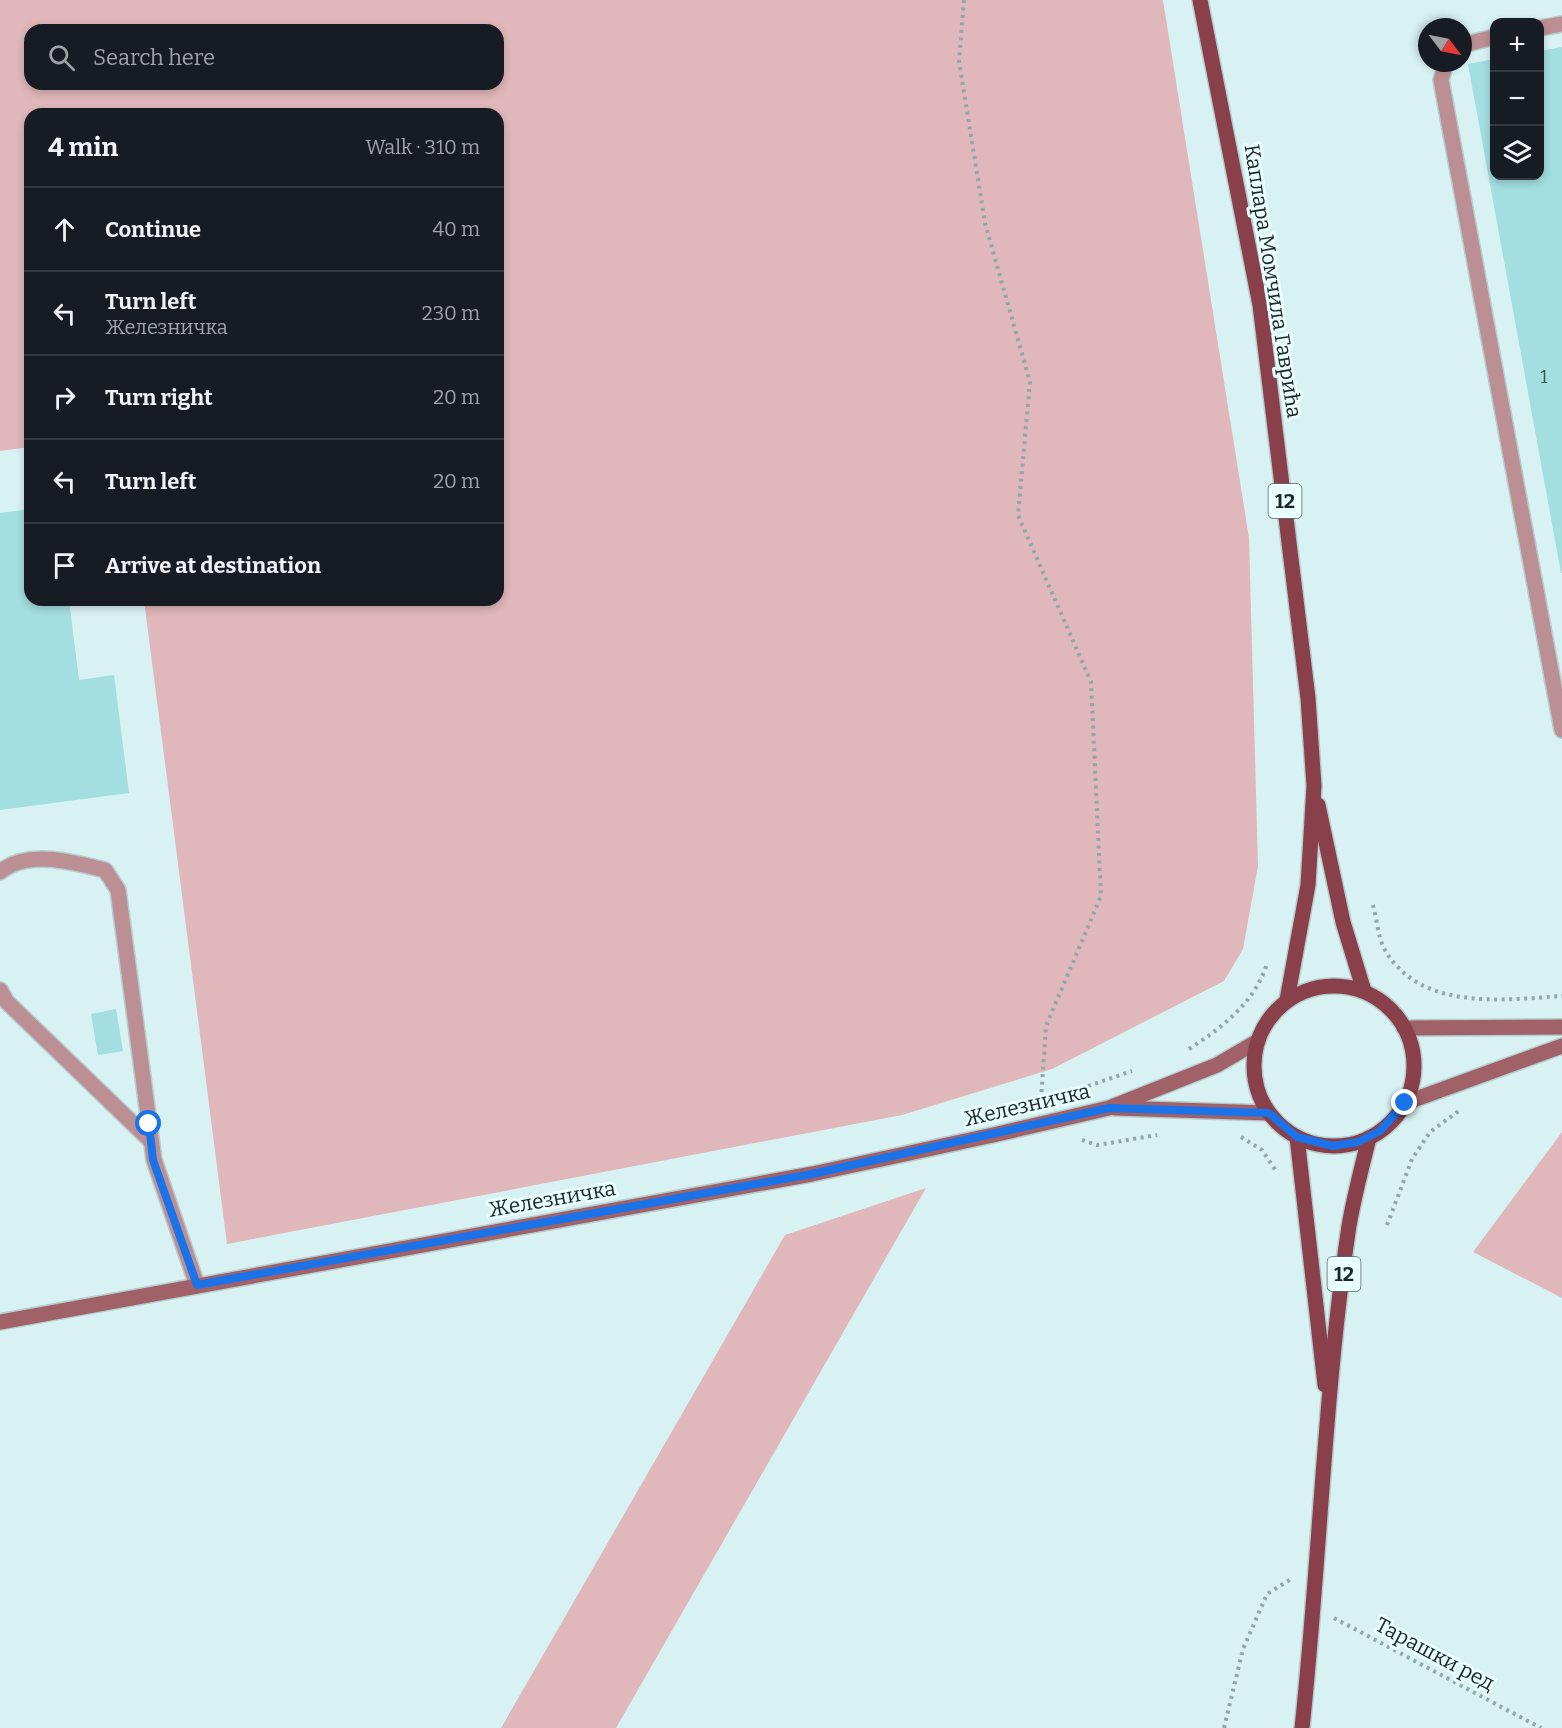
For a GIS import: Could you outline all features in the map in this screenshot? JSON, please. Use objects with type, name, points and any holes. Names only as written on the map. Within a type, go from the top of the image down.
[{"type":"main road","name":"Каплара Момчила Гаврића","points":[[1200,0],[1260,305],[1308,698],[1314,786],[1308,885],[1287,1000]]},
{"type":"main road","name":"Каплара Момчила Гаврића","points":[[1314,786],[1343,922],[1364,991]]},
{"type":"main road","points":[[1338,985],[1364,991],[1392,1010],[1410,1040],[1414,1065],[1405,1103],[1390,1123],[1370,1138],[1333,1146],[1297,1137],[1269,1113],[1257,1090],[1255,1078],[1258,1041],[1269,1018],[1287,1000],[1305,991],[1338,985]]},
{"type":"main road","name":"12","points":[[1297,1137],[1328,1412]]},
{"type":"main road","name":"12","points":[[1302,1728],[1315,1608],[1328,1412],[1349,1225],[1370,1138]]},
{"type":"street","points":[[1404,1028],[1562,1027]]},
{"type":"street","name":"Железничка","points":[[0,1322],[812,1174],[1039,1125],[1109,1108],[1216,1065],[1258,1041]]},
{"type":"street","points":[[1405,1103],[1562,1046]]},
{"type":"street","name":"Железничка","points":[[1109,1108],[1269,1113]]},
{"type":"lane","points":[[1544,27],[1562,24]]},
{"type":"lane","points":[[1472,43],[1490,38]]},
{"type":"lane","points":[[1443,72],[1441,80],[1562,730]]},
{"type":"lane","points":[[0,872],[10,863],[57,859],[105,870],[118,890],[153,1160],[197,1285]]},
{"type":"lane","points":[[0,990],[6,1002],[151,1141]]},
{"type":"path","points":[[964,0],[958,61],[985,223],[1030,382],[1018,515],[1091,682],[1101,896],[1046,1026],[1039,1125]]},
{"type":"path","points":[[1373,905],[1384,948],[1402,972],[1427,986],[1454,995],[1485,1001],[1562,996]]},
{"type":"path","points":[[1183,1053],[1221,1028],[1250,998],[1268,960]]},
{"type":"path","points":[[1078,1090],[1141,1067]]},
{"type":"path","points":[[1387,1225],[1412,1159],[1430,1132],[1464,1107]]},
{"type":"path","points":[[1078,1138],[1097,1145],[1162,1134]]},
{"type":"path","points":[[1239,1135],[1262,1150],[1280,1176]]},
{"type":"path","points":[[1224,1728],[1243,1649],[1267,1594],[1318,1563]]},
{"type":"path","name":"Тарашки ред","points":[[1315,1608],[1541,1728]]},
{"type":"shaded area","points":[[0,0],[1163,0],[1249,538],[1258,866],[1243,949],[1224,981],[1052,1069],[902,1115],[227,1244],[145,606],[504,606],[504,108],[24,108],[24,448],[0,451]]},
{"type":"shaded area","points":[[1562,1132],[1562,1298],[1473,1252]]},
{"type":"shaded area","points":[[926,1188],[616,1728],[501,1728],[785,1235]]},
{"type":"building","points":[[1562,47],[1562,573],[1469,72],[1472,72],[1472,63],[1490,60],[1490,180],[1544,180],[1544,50]]},
{"type":"building","points":[[24,510],[24,606],[70,606],[79,680],[114,675],[129,793],[0,810],[0,513]]},
{"type":"building","points":[[116,1009],[123,1051],[98,1055],[91,1014]]},
{"type":"route","points":[[149,1124],[153,1160],[197,1285],[812,1174],[1109,1108],[1269,1113],[1287,1131],[1297,1137],[1309,1142],[1333,1146],[1370,1138],[1390,1123],[1405,1103]]}]
